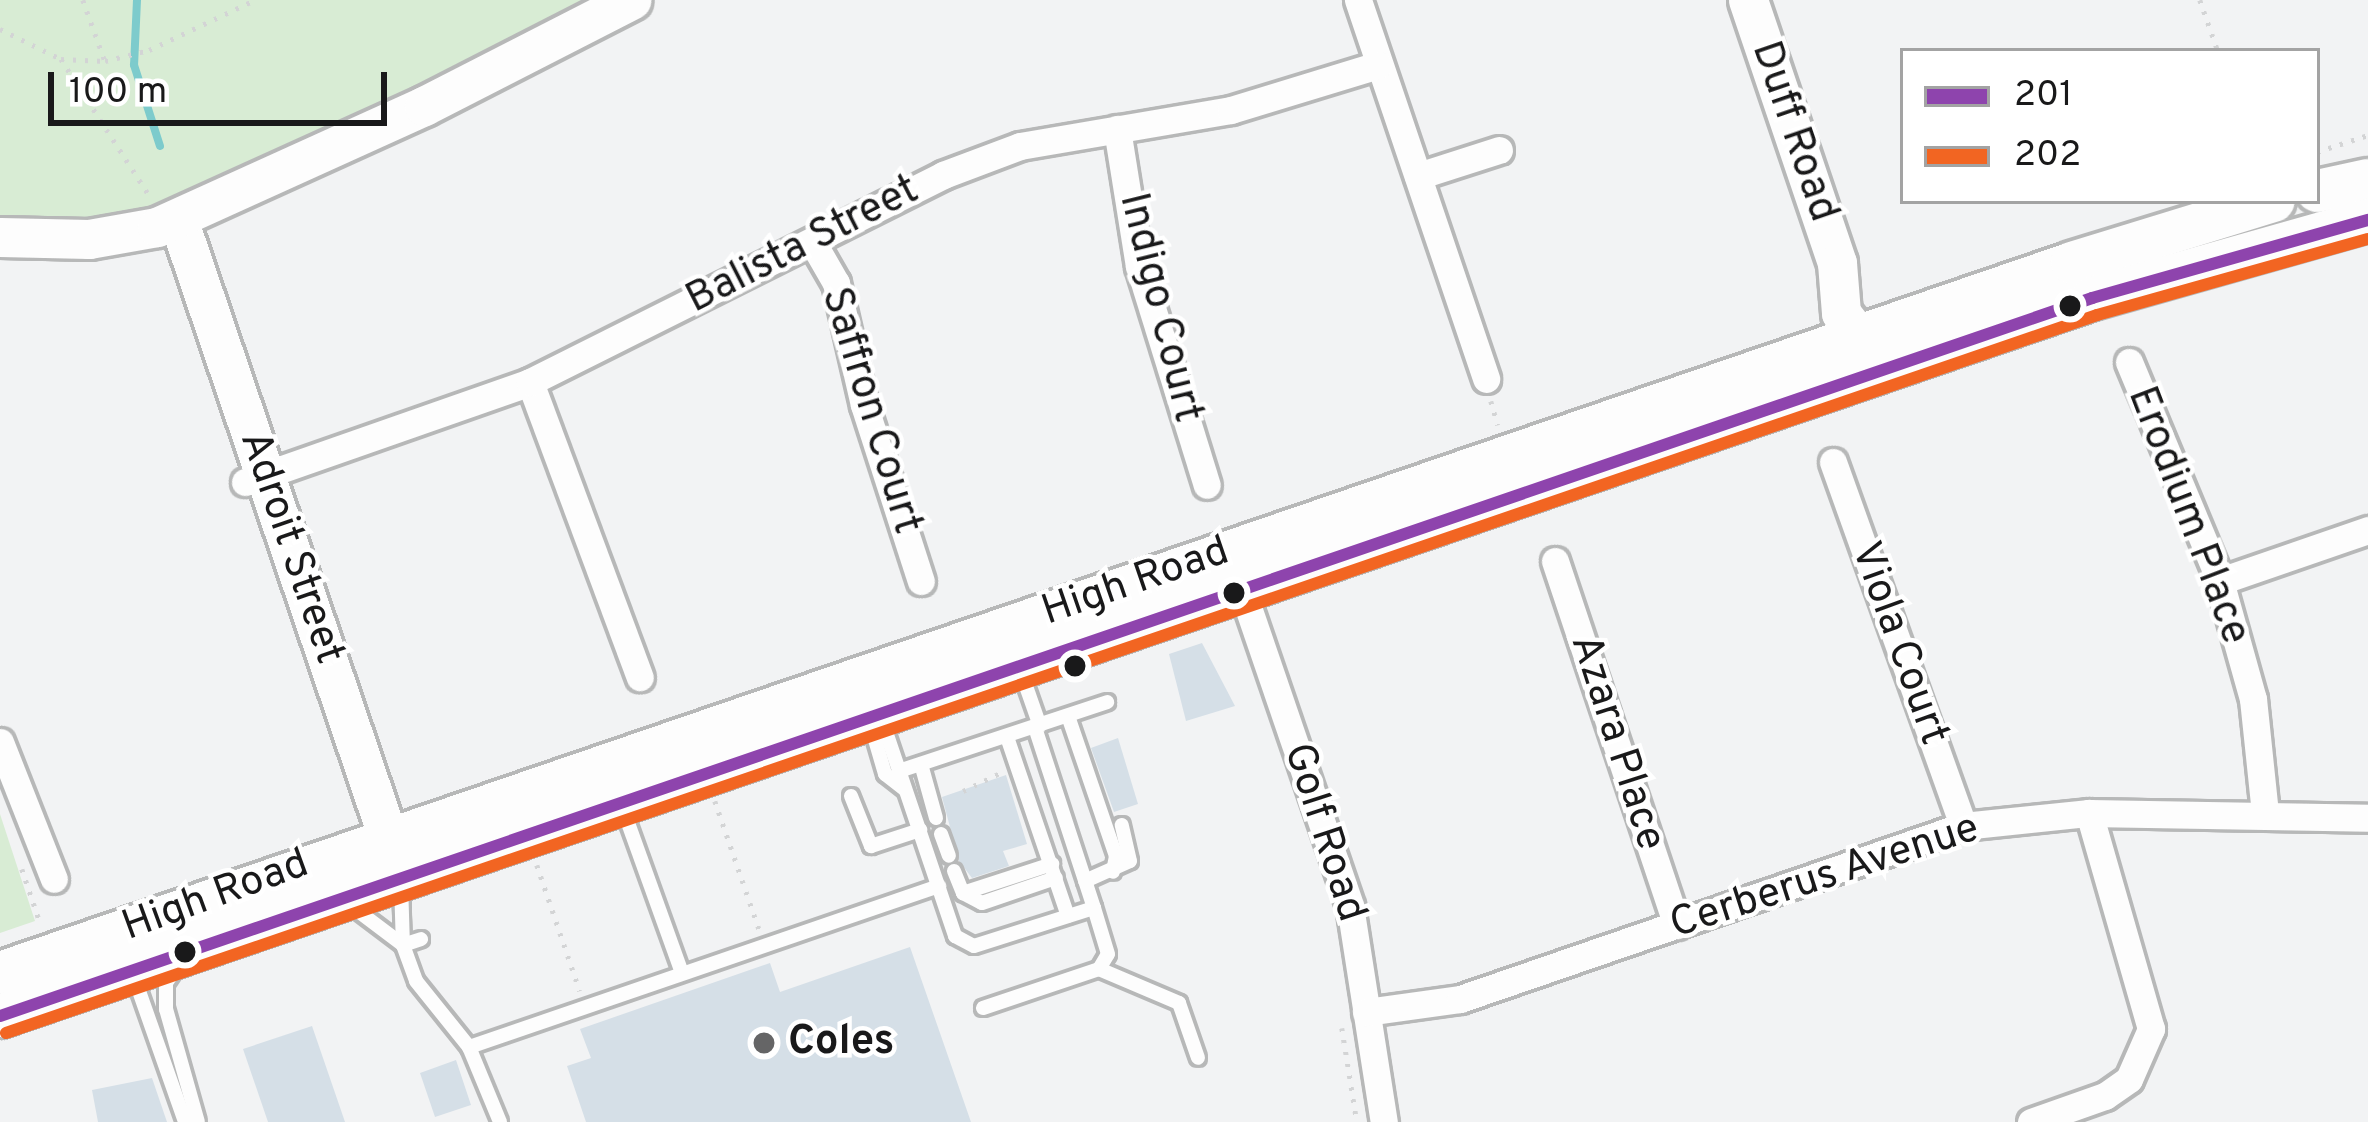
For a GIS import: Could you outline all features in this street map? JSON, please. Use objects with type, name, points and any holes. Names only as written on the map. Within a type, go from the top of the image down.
[{"type":"main road","points":[[2320,190],[2368,180]]},
{"type":"main road","name":"High Road","points":[[0,1016],[1018,664],[1235,571],[1860,337],[2265,204]]},
{"type":"main road","name":"High Road","points":[[0,973],[922,654],[1235,571],[1808,396],[2203,262],[2368,220]]},
{"type":"street","points":[[0,237],[89,238],[163,217],[631,0]]},
{"type":"street","points":[[1358,0],[1486,379]]},
{"type":"street","name":"Duff Road","points":[[1748,0],[1837,263],[1864,304],[1860,337]]},
{"type":"street","name":"Balista Street","points":[[255,478],[530,382],[943,175],[1020,146],[1232,110],[1378,64]]},
{"type":"street","name":"Indigo Court","points":[[1118,129],[1139,266],[1207,485]]},
{"type":"street","points":[[1418,176],[1499,150]]},
{"type":"street","name":"Adroit Street","points":[[163,217],[392,881]]},
{"type":"street","name":"Saffron Court","points":[[813,243],[836,283],[864,405],[921,581]]},
{"type":"street","points":[[1808,396],[1860,337],[1908,351],[1948,348]]},
{"type":"street","name":"Erodium Place","points":[[2129,362],[2220,581],[2253,699],[2265,813]]},
{"type":"street","points":[[530,382],[640,677]]},
{"type":"street","name":"Viola Court","points":[[1833,462],[1963,826]]},
{"type":"street","points":[[2220,581],[2368,530]]},
{"type":"street","name":"Azara Place","points":[[1555,561],[1676,926]]},
{"type":"street","name":"Golf Road","points":[[1235,571],[1350,906],[1354,1018],[1384,1122]]},
{"type":"street","points":[[0,742],[54,879]]},
{"type":"street","points":[[2031,1122],[2104,1096],[2129,1079],[2151,1029],[2089,813]]},
{"type":"street","name":"Cerberus Avenue","points":[[1354,1018],[1460,999],[1963,826],[2089,813],[2368,818]]},
{"type":"lane","points":[[904,789],[885,774],[870,733],[875,713],[922,654]]},
{"type":"lane","points":[[983,1008],[1099,969],[1108,954],[1018,664]]},
{"type":"lane","points":[[740,716],[837,702],[875,713],[890,727],[905,769],[904,789],[956,936],[974,946],[1094,908]]},
{"type":"lane","points":[[905,769],[1107,702]]},
{"type":"lane","points":[[1068,716],[1116,856],[1113,872]]},
{"type":"lane","points":[[1007,737],[1068,916]]},
{"type":"lane","points":[[851,796],[871,846],[935,815],[921,764]]},
{"type":"lane","points":[[620,800],[682,973]]},
{"type":"lane","points":[[1084,881],[1130,861],[1122,825]]},
{"type":"lane","points":[[941,834],[963,893],[1054,871]]},
{"type":"lane","points":[[392,881],[404,945],[434,998],[470,1047],[500,1122]]},
{"type":"lane","points":[[470,1047],[939,886]]},
{"type":"lane","points":[[332,902],[358,909],[404,945]]},
{"type":"lane","points":[[157,916],[132,970],[185,1122]]},
{"type":"lane","points":[[404,945],[421,939]]},
{"type":"lane","points":[[188,951],[164,993],[197,1122]]},
{"type":"lane","points":[[1099,969],[1179,1004],[1198,1058]]},
{"type":"path","points":[[83,0],[105,62]]},
{"type":"path","points":[[0,29],[61,59],[105,62],[148,50],[255,0]]},
{"type":"path","points":[[2200,0],[2217,48]]},
{"type":"path","points":[[61,59],[108,122],[163,217]]},
{"type":"path","points":[[2320,151],[2368,135]]},
{"type":"path","points":[[713,796],[764,945]]},
{"type":"path","points":[[534,857],[586,1006]]},
{"type":"path","points":[[1354,1018],[1357,1122]]},
{"type":"green space","points":[[0,0],[624,0],[201,214],[0,238]]},
{"type":"green space","points":[[0,814],[35,921],[0,933]]},
{"type":"building","points":[[1202,643],[1235,706],[1186,721],[1169,654]]},
{"type":"building","points":[[1118,738],[1138,804],[1114,812],[1091,748]]},
{"type":"building","points":[[1006,775],[1027,844],[1003,851],[1009,866],[972,878],[959,861],[942,797]]},
{"type":"building","name":"Coles","points":[[910,947],[971,1122],[586,1122],[567,1066],[591,1058],[580,1029],[770,963],[780,992]]},
{"type":"building","points":[[312,1026],[345,1122],[268,1122],[243,1049]]},
{"type":"building","points":[[456,1060],[471,1105],[435,1117],[420,1073]]},
{"type":"building","points":[[152,1078],[167,1122],[98,1122],[92,1090]]},
{"type":"waterway","points":[[137,0],[134,65],[160,146]]},
{"type":"transit line","name":"201","points":[[0,1016],[2092,298],[2368,220]]},
{"type":"transit line","name":"202","points":[[6,1033],[2097,315],[2368,239]]},
{"type":"place","name":"Coles","points":[[764,1043]]}]
